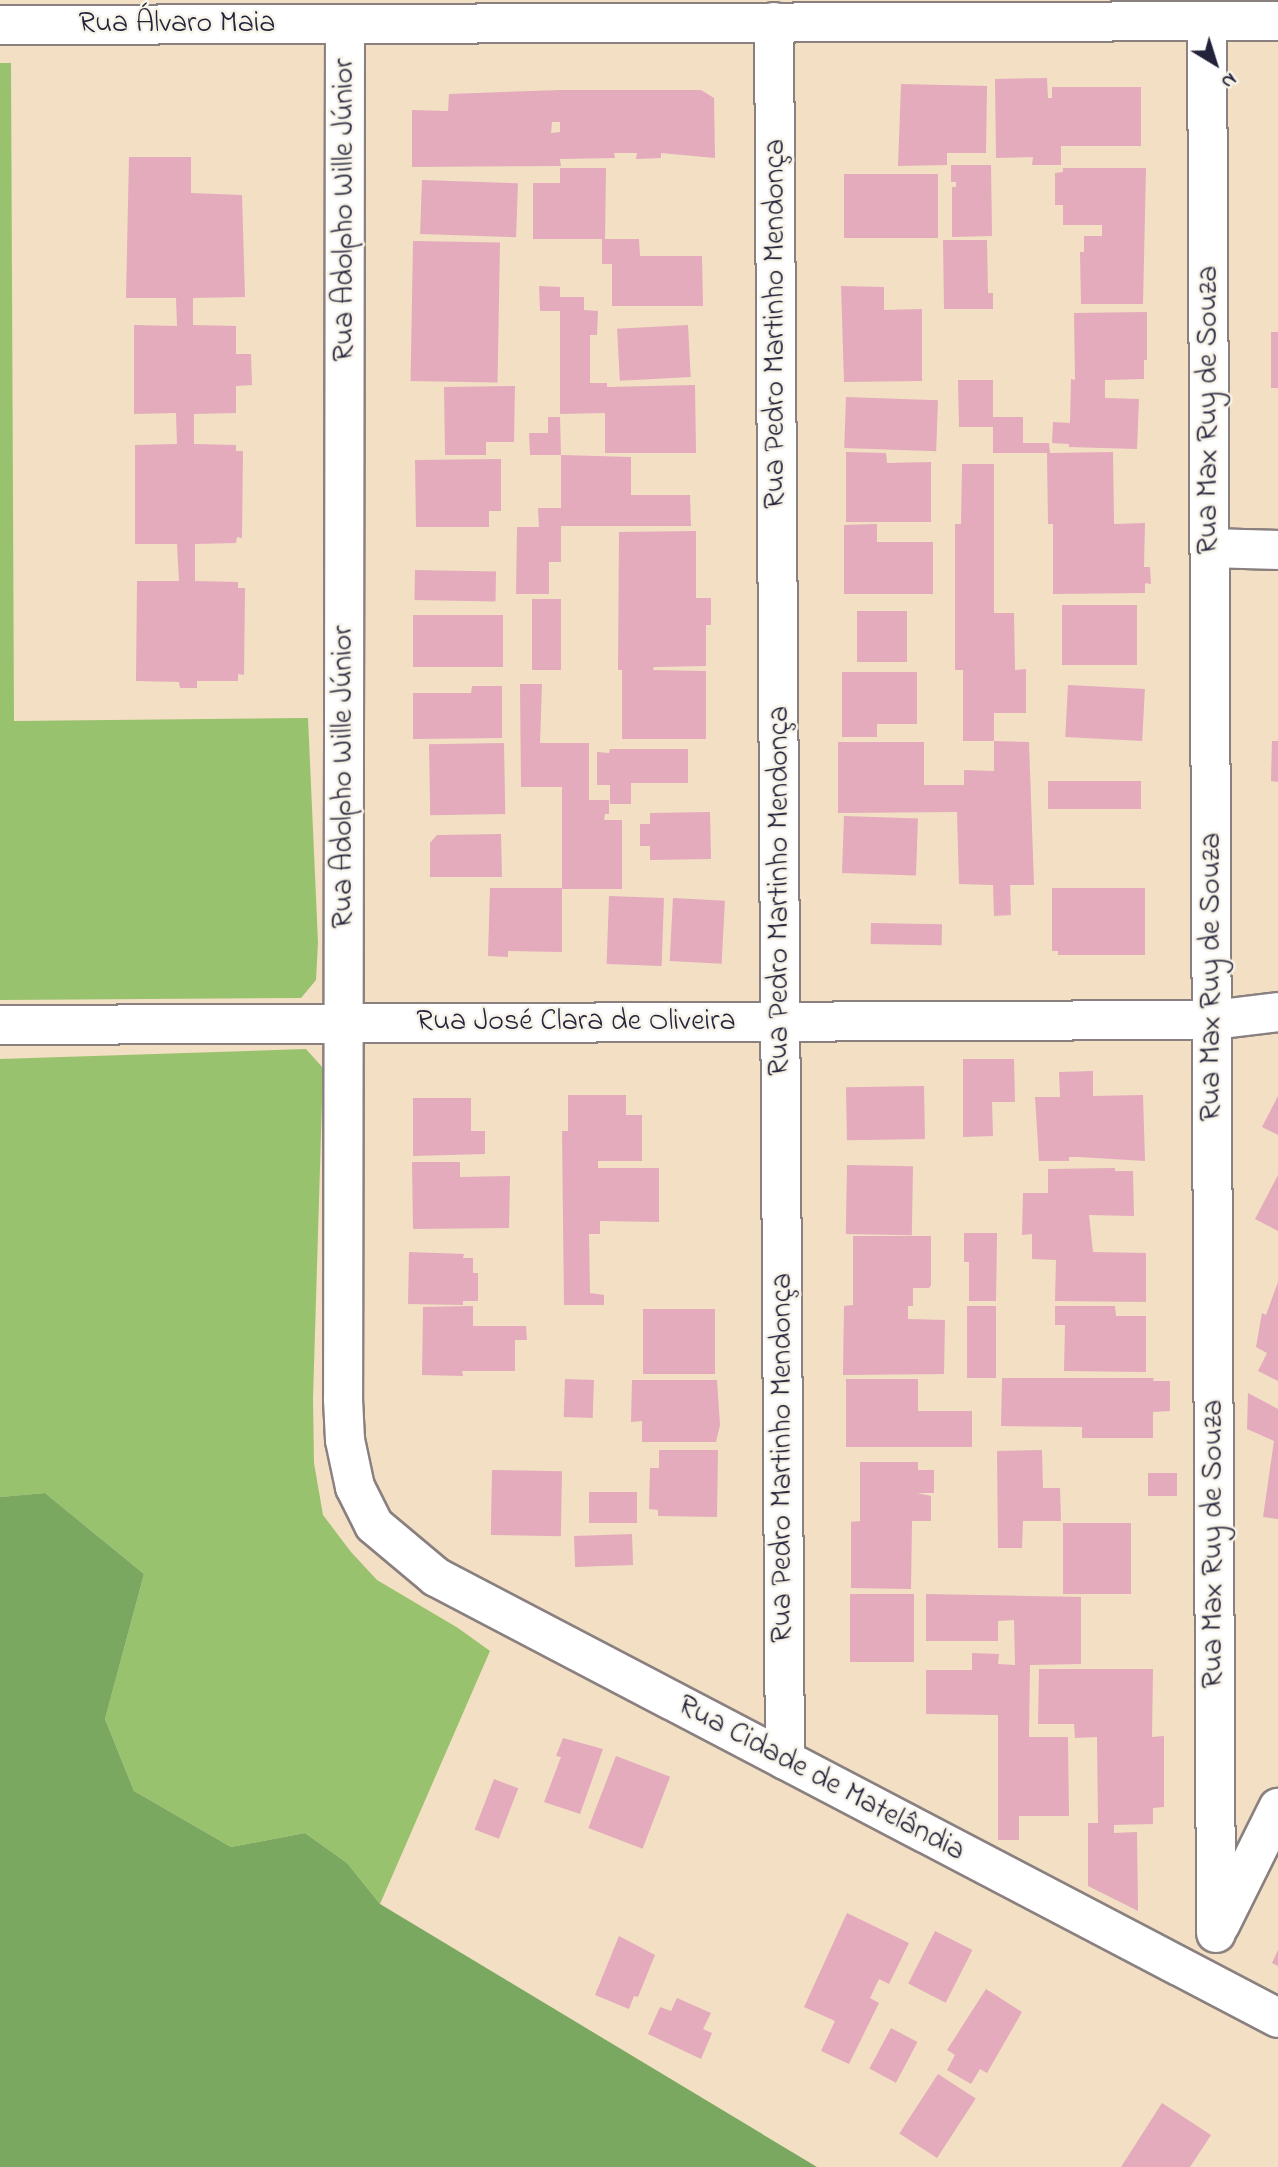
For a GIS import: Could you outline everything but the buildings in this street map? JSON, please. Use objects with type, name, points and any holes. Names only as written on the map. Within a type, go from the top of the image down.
[{"type":"street","name":"Rua Max Ruy de Souza","points":[[1207,21],[1216,1933]]},
{"type":"street","name":"Rua Álvaro Maia","points":[[0,25],[1278,21]]},
{"type":"street","name":"Rua Pedro Martinho Mendonça","points":[[774,22],[785,1760]]},
{"type":"street","name":"Rua Adolpho Wille Júnior","points":[[345,24],[345,1440],[355,1487],[374,1525]]},
{"type":"street","points":[[1210,548],[1278,550]]},
{"type":"street","name":"Rua José Clara de Oliveira","points":[[0,1024],[1212,1020],[1278,1012]]},
{"type":"street","name":"Rua Cidade de Matelândia","points":[[374,1525],[436,1577],[1278,2018]]},
{"type":"street","points":[[1195,1975],[1278,1808]]},
{"type":"green space","points":[[0,63],[11,63],[14,721],[308,718],[318,942],[316,980],[301,998],[0,1000]]},
{"type":"green space","points":[[306,1049],[323,1068],[313,1399],[314,1463],[323,1515],[351,1552],[377,1580],[458,1628],[490,1651],[380,1904],[347,1863],[305,1833],[231,1847],[134,1791],[105,1719],[144,1574],[45,1493],[0,1497],[0,1059]]},
{"type":"green space","points":[[45,1493],[144,1574],[105,1719],[134,1791],[231,1847],[305,1833],[347,1863],[380,1904],[817,2167],[0,2167],[0,1497]]}]
